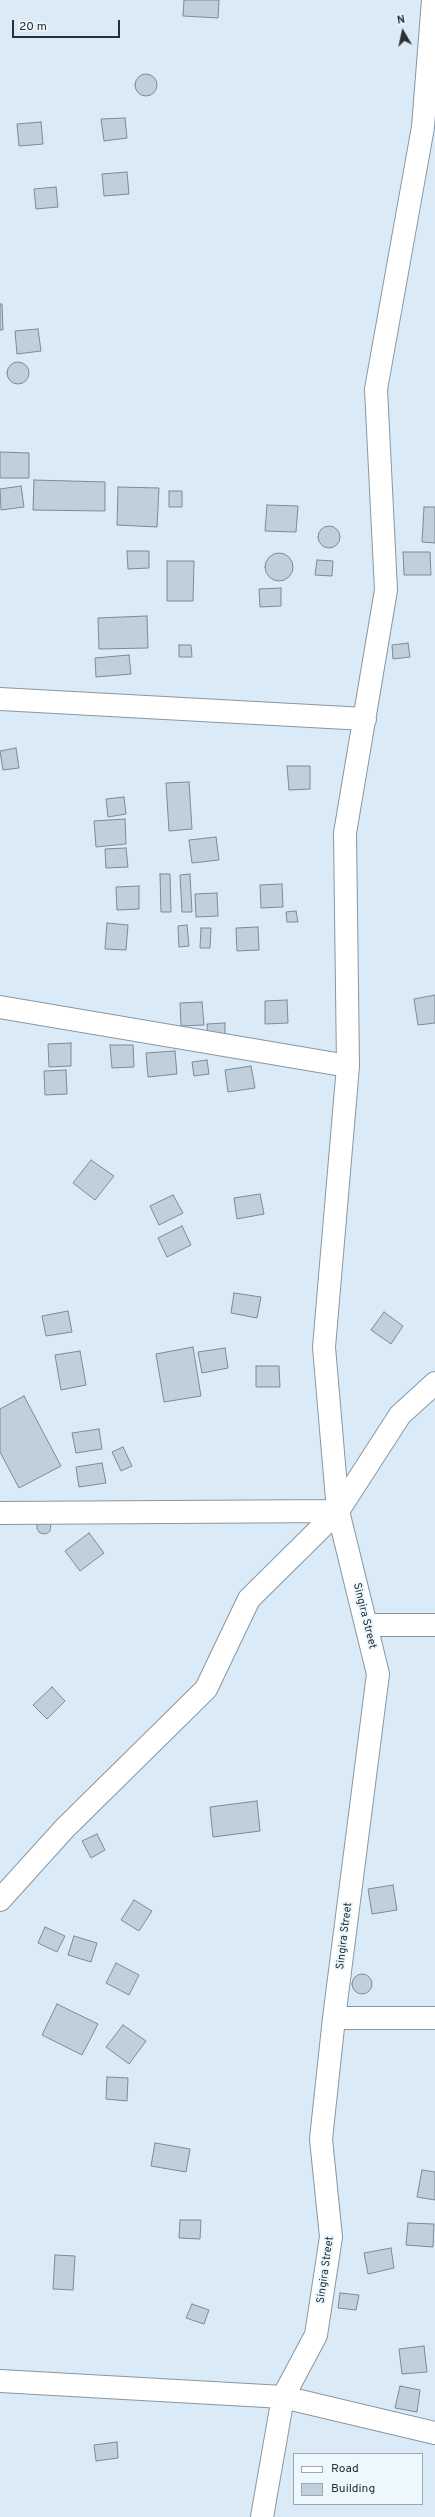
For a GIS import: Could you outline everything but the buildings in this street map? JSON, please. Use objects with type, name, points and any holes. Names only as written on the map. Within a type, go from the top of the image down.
[{"type":"street","name":"Singira Street","points":[[262,2517],[283,2397],[316,2334],[331,2237],[321,2139],[334,2018],[378,1674],[338,1511],[324,1347],[348,1066],[345,833],[386,590],[376,389],[423,127],[433,0]]},
{"type":"street","points":[[0,699],[365,719]]},
{"type":"street","points":[[0,1007],[348,1066]]},
{"type":"street","points":[[0,1900],[65,1828],[206,1689],[249,1599],[338,1511],[400,1415],[435,1383]]},
{"type":"street","points":[[0,1513],[338,1511]]},
{"type":"street","points":[[366,1625],[435,1625]]},
{"type":"street","points":[[334,2018],[435,2018]]},
{"type":"street","points":[[0,2381],[283,2397],[435,2433]]}]
